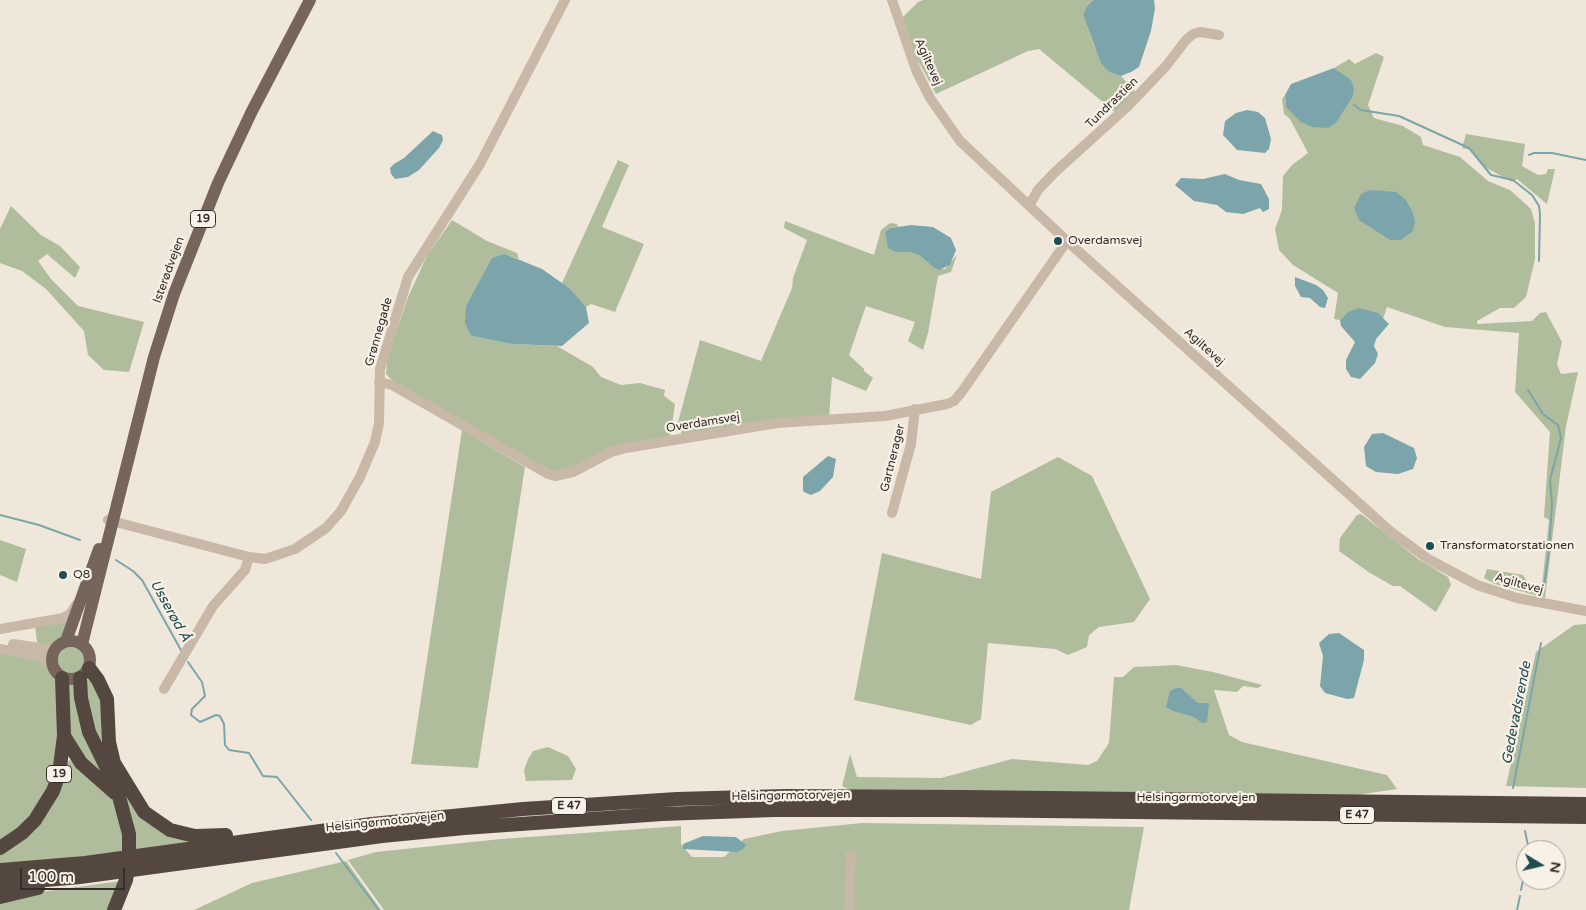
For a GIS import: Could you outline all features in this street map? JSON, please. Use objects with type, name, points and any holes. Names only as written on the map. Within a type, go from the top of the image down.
[{"type":"highway","points":[[114,910],[121,896],[129,864],[129,834],[117,789],[89,732],[81,698],[85,673],[98,680],[107,699],[109,742],[114,763],[144,812],[167,829],[195,836],[211,836],[325,824],[372,824]]},
{"type":"highway","name":"19","points":[[0,848],[22,833],[45,805],[59,774],[64,736],[62,678]]},
{"type":"highway","points":[[64,736],[81,763],[109,786],[122,804]]},
{"type":"highway","name":"Helsingørmotorvejen","points":[[0,870],[85,863],[372,824],[612,803],[786,796],[1586,804]]},
{"type":"highway","name":"Helsingørmotorvejen","points":[[0,884],[80,877],[391,835],[508,824],[662,814],[774,810],[952,810],[1586,816]]},
{"type":"highway","points":[[0,898],[80,877]]},
{"type":"main road","name":"Isterødvejen","points":[[82,644],[111,521],[154,357],[174,294],[218,183],[256,102],[310,0]]},
{"type":"main road","name":"Isterødvejen","points":[[66,641],[111,521]]},
{"type":"main road","points":[[66,641],[82,644],[90,655],[85,673],[68,680],[62,678],[57,674],[52,664],[54,650],[66,641]]},
{"type":"street","name":"Grønnegade","points":[[111,521],[249,557],[265,559],[295,549],[326,528],[341,511],[360,477],[375,442],[379,423],[379,382],[384,351],[408,276],[485,156],[564,0]]},
{"type":"street","name":"Agiltevej","points":[[892,0],[916,70],[945,120],[960,141],[984,166],[1408,546],[1456,575],[1491,590],[1540,604],[1586,611]]},
{"type":"street","name":"Tundrastien","points":[[1029,206],[1038,190],[1048,178],[1128,106],[1166,66],[1186,40],[1200,32],[1218,36]]},
{"type":"street","name":"Overdamsvej","points":[[379,382],[392,386],[548,474],[555,476],[573,472],[611,452],[626,448],[778,423],[885,416],[954,401],[1067,241]]},
{"type":"street","name":"Gartnerager","points":[[892,513],[911,444],[915,409]]},
{"type":"street","points":[[164,689],[213,606],[246,570],[249,557]]},
{"type":"street","points":[[0,629],[63,618],[70,614],[76,608],[91,572]]},
{"type":"street","points":[[0,642],[54,650]]},
{"type":"street","points":[[0,649],[39,656],[52,664]]},
{"type":"street","points":[[849,910],[851,855]]},
{"type":"green space","points":[[923,0],[1093,0],[1086,7],[1083,15],[1095,48],[1109,72],[1121,76],[1137,94],[1116,113],[1039,49],[1028,51],[936,94],[914,53],[903,17],[918,2]]},
{"type":"green space","points":[[1376,53],[1384,57],[1368,105],[1374,118],[1403,126],[1421,137],[1423,145],[1460,157],[1488,181],[1510,190],[1531,209],[1535,223],[1535,259],[1526,297],[1514,308],[1500,308],[1477,321],[1477,324],[1532,321],[1540,313],[1546,312],[1562,342],[1557,364],[1561,374],[1578,372],[1566,426],[1545,598],[1495,584],[1484,578],[1487,569],[1523,575],[1531,588],[1542,586],[1549,520],[1544,517],[1550,432],[1515,392],[1519,333],[1445,327],[1387,307],[1383,319],[1379,315],[1348,312],[1340,320],[1334,319],[1338,293],[1293,265],[1279,250],[1275,229],[1282,210],[1283,176],[1292,165],[1308,153],[1290,119],[1284,114],[1282,99],[1285,95],[1286,107],[1350,101],[1354,88],[1351,82],[1334,68],[1349,59],[1355,64]]},
{"type":"green space","points":[[1466,134],[1525,144],[1522,166],[1538,175],[1546,174],[1548,169],[1555,169],[1547,204],[1517,179],[1512,182],[1483,166],[1470,150],[1462,148]]},
{"type":"green space","points":[[618,160],[629,165],[602,227],[644,244],[615,312],[591,304],[586,307],[562,283]]},
{"type":"green space","points":[[11,206],[41,235],[60,246],[80,267],[75,278],[47,254],[38,261],[51,279],[78,306],[144,322],[129,372],[104,370],[88,355],[84,331],[46,289],[22,271],[0,263],[0,229]]},
{"type":"green space","points":[[452,220],[487,241],[517,253],[519,259],[505,254],[478,286],[466,306],[471,336],[512,344],[557,346],[593,367],[601,377],[621,385],[640,383],[665,390],[664,396],[675,404],[670,438],[564,471],[549,471],[392,380],[386,374],[387,360],[408,297],[427,256]]},
{"type":"green space","points":[[785,221],[874,255],[881,230],[890,223],[897,224],[898,227],[891,228],[896,252],[910,252],[919,255],[933,267],[945,269],[957,255],[951,272],[938,276],[928,333],[923,350],[908,341],[915,322],[866,306],[849,355],[873,378],[866,391],[832,377],[829,418],[683,436],[677,426],[700,340],[761,361],[792,288],[793,278],[807,240],[784,228]]},
{"type":"green space","points":[[462,430],[525,467],[478,768],[411,764]]},
{"type":"green space","points":[[1058,457],[1092,476],[1150,599],[1134,622],[1099,627],[1089,635],[1087,647],[1068,655],[1055,649],[988,643],[981,719],[971,725],[854,700],[882,553],[981,579],[991,492]]},
{"type":"green space","points":[[1361,514],[1418,559],[1448,577],[1451,585],[1436,612],[1400,586],[1393,586],[1370,573],[1339,551],[1340,538],[1357,515]]},
{"type":"green space","points":[[0,540],[26,549],[17,582],[0,575]]},
{"type":"green space","points":[[72,618],[64,637],[54,645],[39,645],[35,626]]},
{"type":"green space","points":[[1586,624],[1586,788],[1506,786],[1536,652],[1574,625]]},
{"type":"green space","points":[[72,647],[82,651],[86,661],[82,671],[72,675],[62,671],[58,661],[62,651]]},
{"type":"green space","points":[[0,652],[37,660],[45,664],[58,684],[58,756],[51,781],[37,807],[13,834],[0,842]]},
{"type":"green space","points":[[1176,665],[1213,672],[1262,685],[1258,688],[1243,686],[1237,692],[1214,690],[1229,735],[1242,742],[1387,775],[1397,789],[1356,795],[850,790],[842,786],[850,754],[857,777],[941,778],[1012,759],[1088,765],[1097,761],[1109,743],[1114,677],[1123,677],[1134,667]]},
{"type":"green space","points":[[89,679],[102,694],[105,733],[148,820],[208,839],[136,852],[133,822],[127,802],[98,747],[84,683]]},
{"type":"green space","points":[[68,685],[77,685],[103,773],[80,758],[69,735]]},
{"type":"green space","points":[[548,747],[568,756],[576,769],[572,780],[526,781],[524,770],[533,751]]},
{"type":"green space","points":[[69,760],[74,762],[109,792],[120,815],[124,854],[0,863],[0,854],[10,848]]},
{"type":"green space","points":[[862,823],[1144,827],[1129,910],[384,910],[348,860],[376,852],[501,839],[681,826],[681,844],[692,857],[724,857],[744,839],[782,831]]},
{"type":"green space","points":[[346,861],[381,910],[194,910],[252,883]]},
{"type":"green space","points":[[121,881],[109,910],[0,910],[0,901],[33,893]]},
{"type":"water","points":[[1093,0],[1154,0],[1155,8],[1151,31],[1139,67],[1131,72],[1121,76],[1109,72],[1101,63],[1083,15],[1086,7]]},
{"type":"water","points":[[1334,68],[1351,80],[1354,88],[1353,96],[1336,123],[1328,128],[1312,127],[1301,122],[1286,107],[1285,95],[1291,84]]},
{"type":"water","points":[[1247,110],[1258,112],[1265,118],[1271,139],[1269,149],[1265,153],[1237,150],[1223,135],[1225,121],[1236,113]]},
{"type":"water","points":[[433,131],[442,135],[443,140],[439,148],[419,170],[408,177],[395,179],[391,174],[390,168],[404,158]]},
{"type":"water","points":[[1225,174],[1239,180],[1261,184],[1269,199],[1269,209],[1263,212],[1260,208],[1243,214],[1226,212],[1217,205],[1194,201],[1175,185],[1181,178],[1203,179]]},
{"type":"water","points":[[1370,190],[1396,192],[1406,200],[1413,213],[1415,222],[1413,231],[1401,240],[1390,240],[1359,220],[1354,208],[1361,194]]},
{"type":"water","points":[[911,225],[933,227],[951,238],[956,250],[950,265],[939,270],[919,255],[910,252],[896,252],[888,248],[885,232],[891,228]]},
{"type":"water","points":[[505,254],[542,269],[569,288],[586,307],[589,323],[562,346],[512,344],[471,336],[465,323],[466,306],[492,258]]},
{"type":"water","points":[[1295,277],[1316,285],[1323,290],[1328,298],[1325,308],[1320,307],[1310,298],[1301,297],[1295,286]]},
{"type":"water","points":[[1359,308],[1378,313],[1389,324],[1376,339],[1374,346],[1378,354],[1375,363],[1360,379],[1351,377],[1346,369],[1346,360],[1355,342],[1341,326],[1340,320],[1348,312]]},
{"type":"water","points":[[1383,433],[1414,448],[1417,458],[1413,469],[1398,474],[1376,472],[1366,466],[1364,447],[1372,434]]},
{"type":"water","points":[[828,456],[836,459],[833,477],[820,491],[811,495],[806,493],[803,491],[803,477]]},
{"type":"water","points":[[1339,633],[1364,650],[1364,660],[1354,698],[1347,699],[1325,693],[1320,686],[1323,656],[1319,643],[1329,634]]},
{"type":"water","points":[[1181,688],[1198,703],[1209,703],[1207,722],[1202,723],[1194,717],[1166,707],[1170,691]]},
{"type":"water","points":[[703,836],[736,837],[746,845],[737,852],[683,849],[683,844]]},
{"type":"waterway","name":"Gedevadsrende","points":[[1354,105],[1361,110],[1399,116],[1469,148],[1491,175],[1513,180],[1532,195],[1539,206],[1540,214],[1539,261]]},
{"type":"waterway","points":[[1529,155],[1534,153],[1552,153],[1586,160]]},
{"type":"waterway","name":"Gedevadsrende","points":[[1528,390],[1543,414],[1558,425],[1561,438],[1550,480],[1552,504],[1549,550],[1543,593]]},
{"type":"waterway","name":"Usserød Å","points":[[0,515],[39,525],[80,540]]},
{"type":"waterway","name":"Usserød Å","points":[[116,560],[133,571],[142,580],[182,652]]},
{"type":"waterway","name":"Gedevadsrende","points":[[1513,788],[1541,643]]},
{"type":"waterway","name":"Usserød Å","points":[[188,662],[202,682],[205,696],[192,709],[191,715],[200,722],[216,715],[220,716],[224,724],[225,745],[229,750],[249,753],[263,776],[277,777],[311,820]]},
{"type":"waterway","name":"Gedevadsrende","points":[[1525,831],[1527,840]]},
{"type":"waterway","name":"Usserød Å","points":[[336,853],[379,910]]},
{"type":"waterway","name":"Gedevadsrende","points":[[1517,910],[1520,896]]},
{"type":"place","name":"Overdamsvej","points":[[1058,241]]},
{"type":"place","name":"Transformatorstationen","points":[[1430,546]]},
{"type":"place","name":"Q8","points":[[63,575]]}]
